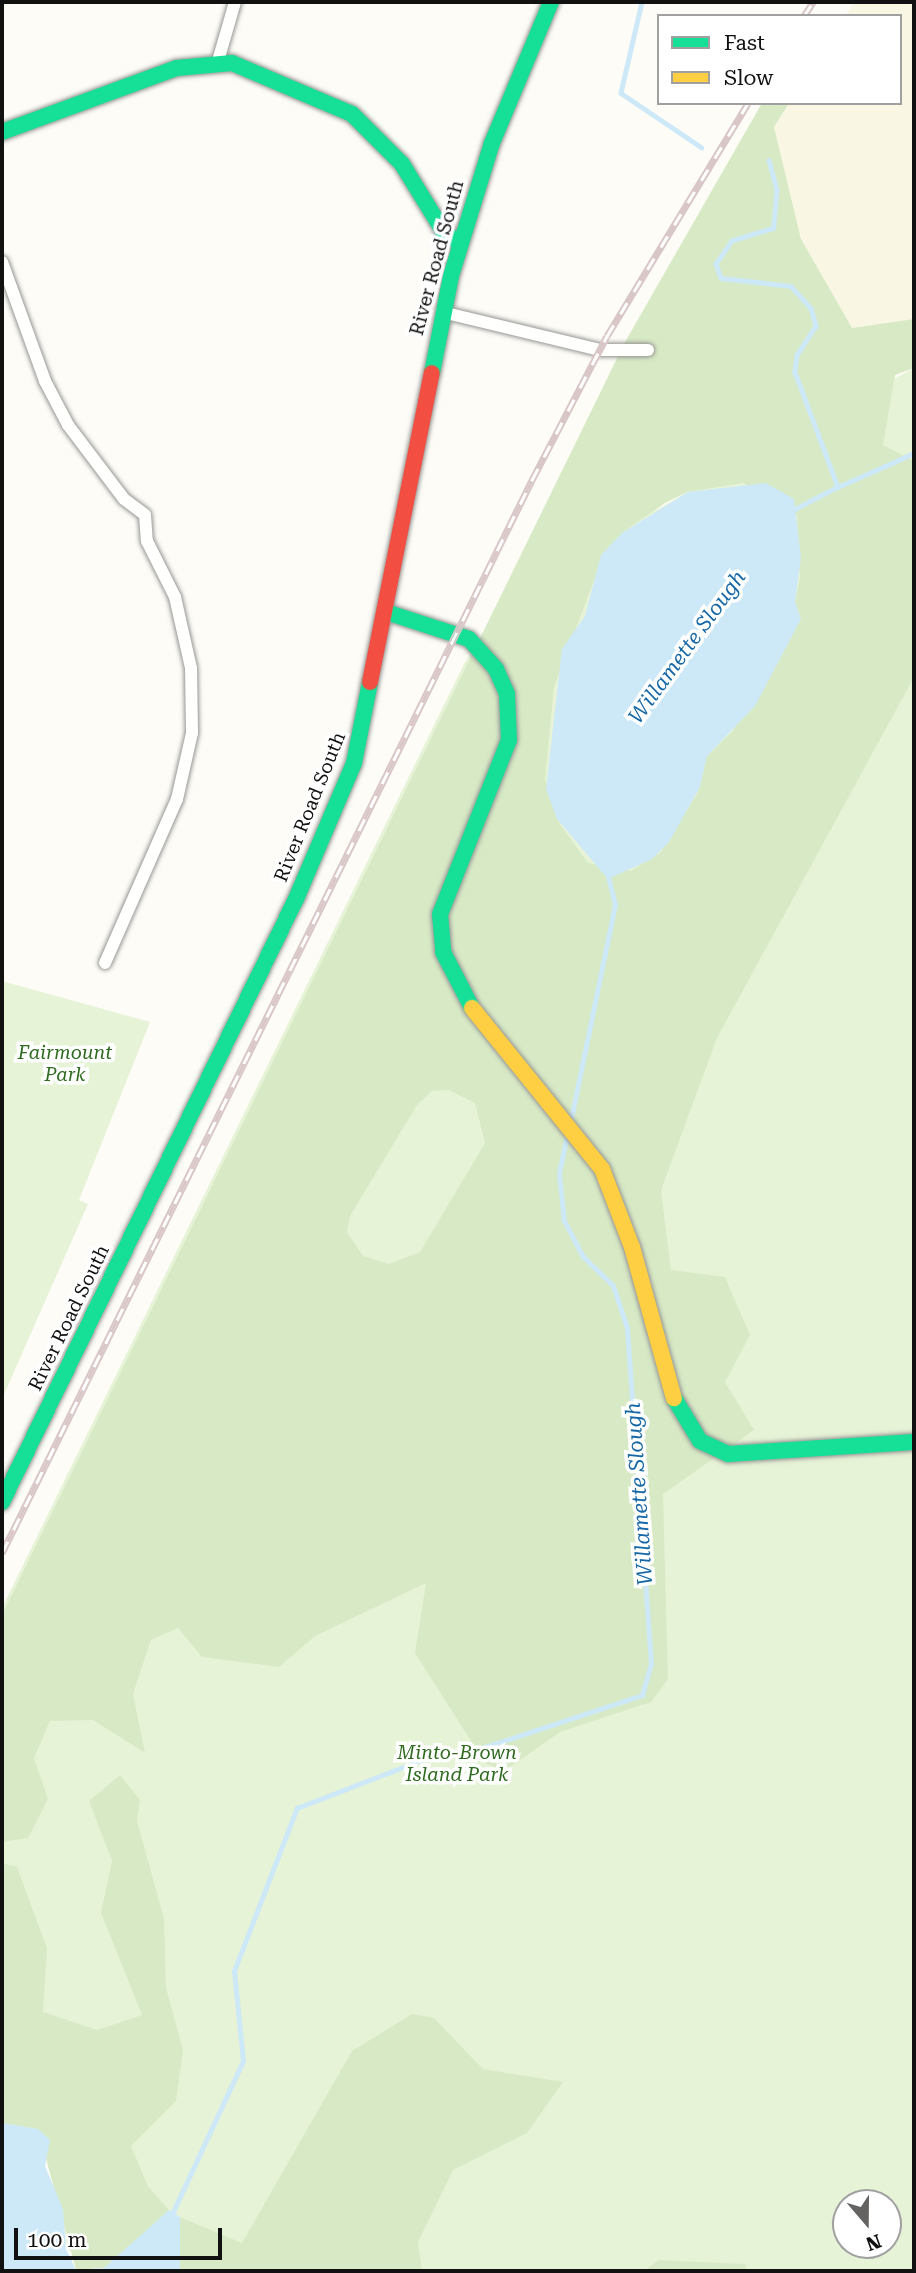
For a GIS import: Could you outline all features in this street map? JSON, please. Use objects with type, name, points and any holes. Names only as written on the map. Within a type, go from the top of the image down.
[{"type":"street","points":[[218,61],[235,2]]},
{"type":"street","name":"River Road South","points":[[2,1502],[332,820],[358,750],[442,312],[497,131],[551,2]]},
{"type":"street","points":[[2,132],[177,68],[218,61],[304,89],[352,114],[402,164],[444,234],[461,243]]},
{"type":"street","points":[[2,262],[44,381],[68,425],[124,499],[145,515],[147,541],[175,597],[191,668],[192,733],[177,799],[105,963]]},
{"type":"street","points":[[442,312],[600,349],[648,350]]},
{"type":"street","points":[[386,612],[469,639],[492,664],[507,694],[509,740],[448,883],[441,939],[467,1002],[577,1132],[617,1201],[669,1396],[688,1430],[713,1448],[740,1456],[914,1442]]},
{"type":"shaded area","points":[[854,2],[914,2],[914,319],[852,329],[801,239],[773,127],[788,105],[902,105],[902,14],[846,14]]},
{"type":"green space","points":[[761,105],[788,105],[774,127],[801,239],[852,328],[914,319],[914,368],[895,375],[883,445],[914,461],[914,677],[717,1038],[661,1190],[671,1270],[725,1277],[750,1335],[725,1382],[754,1430],[663,1494],[668,1679],[651,1702],[560,1732],[504,1771],[485,1763],[415,1653],[426,1583],[315,1636],[279,1667],[202,1657],[178,1628],[151,1640],[133,1694],[145,1753],[93,1720],[50,1721],[34,1758],[48,1799],[28,1838],[2,1842],[2,1615],[625,342]],"holes":[[[743,483],[797,515],[800,577],[795,602],[801,619],[733,731],[707,756],[697,794],[661,852],[631,871],[588,863],[557,820],[545,780],[554,687],[598,570],[622,533],[665,503],[688,492]],[[449,1090],[475,1103],[485,1143],[420,1252],[389,1264],[363,1256],[347,1232],[350,1216],[417,1105],[432,1091]]]},
{"type":"green space","name":"Minto-Brown Island Park","points":[[914,368],[914,2271],[180,2271],[180,2217],[104,2268],[66,2249],[63,2209],[38,2129],[2,2123],[2,1608],[464,664],[514,588]]},
{"type":"green space","name":"Fairmount Park","points":[[2,981],[150,1022],[79,1200],[88,1204],[2,1399]]},
{"type":"green space","points":[[120,1775],[140,1800],[137,1821],[164,1919],[166,1988],[183,2050],[176,2101],[131,2146],[148,2186],[169,2210],[104,2268],[76,2270],[38,2129],[2,2123],[2,1863],[17,1867],[47,1948],[43,2012],[97,2030],[142,2015],[101,1913],[112,1861],[89,1801]]},
{"type":"green space","points":[[412,2014],[434,2018],[483,2069],[563,2082],[527,2133],[453,2170],[418,2242],[422,2271],[180,2271],[180,2217],[242,2243],[352,2051]]},
{"type":"green space","points":[[659,2260],[745,2264],[747,2271],[644,2271]]},
{"type":"water","points":[[766,483],[794,499],[801,557],[795,602],[801,619],[755,706],[707,756],[700,787],[669,842],[652,859],[608,879],[557,819],[546,789],[562,649],[585,616],[601,555],[622,533],[688,492]]},
{"type":"water","points":[[2,2123],[38,2129],[50,2140],[45,2166],[63,2209],[66,2249],[76,2270],[104,2268],[169,2210],[180,2217],[180,2271],[2,2271]]},
{"type":"waterway","points":[[642,2],[621,93],[701,147]]},
{"type":"waterway","points":[[769,160],[777,190],[774,228],[732,241],[716,264],[721,278],[791,286],[811,308],[816,326],[797,355],[795,372],[838,487],[792,511]]},
{"type":"waterway","name":"Willamette Slough","points":[[838,487],[914,453]]},
{"type":"waterway","name":"Willamette Slough","points":[[571,1119],[615,905],[607,874]]},
{"type":"waterway","name":"Willamette Slough","points":[[172,2214],[243,2061],[234,1971],[297,1808],[424,1759],[476,1750],[642,1695],[651,1664],[627,1328],[613,1286],[583,1257],[564,1221],[559,1174],[567,1134]]},
{"type":"railway","points":[[805,14],[813,2]]},
{"type":"railway","points":[[2,1553],[532,480],[607,336],[747,105]]},
{"type":"traffic: fast","points":[[432,373],[451,276],[492,143],[551,2]]},
{"type":"traffic: fast","points":[[2,132],[177,68],[232,63],[352,114],[402,164],[445,234],[461,243]]},
{"type":"traffic: fast","points":[[386,612],[469,639],[496,669],[507,694],[509,740],[440,914],[443,952],[472,1008]]},
{"type":"traffic: fast","points":[[2,1502],[296,899],[354,763],[370,682]]},
{"type":"traffic: fast","points":[[674,1398],[700,1441],[728,1454],[914,1442]]},
{"type":"traffic: slow","points":[[472,1008],[602,1169],[632,1247],[674,1398]]},
{"type":"traffic: jam","points":[[370,682],[432,373]]}]
